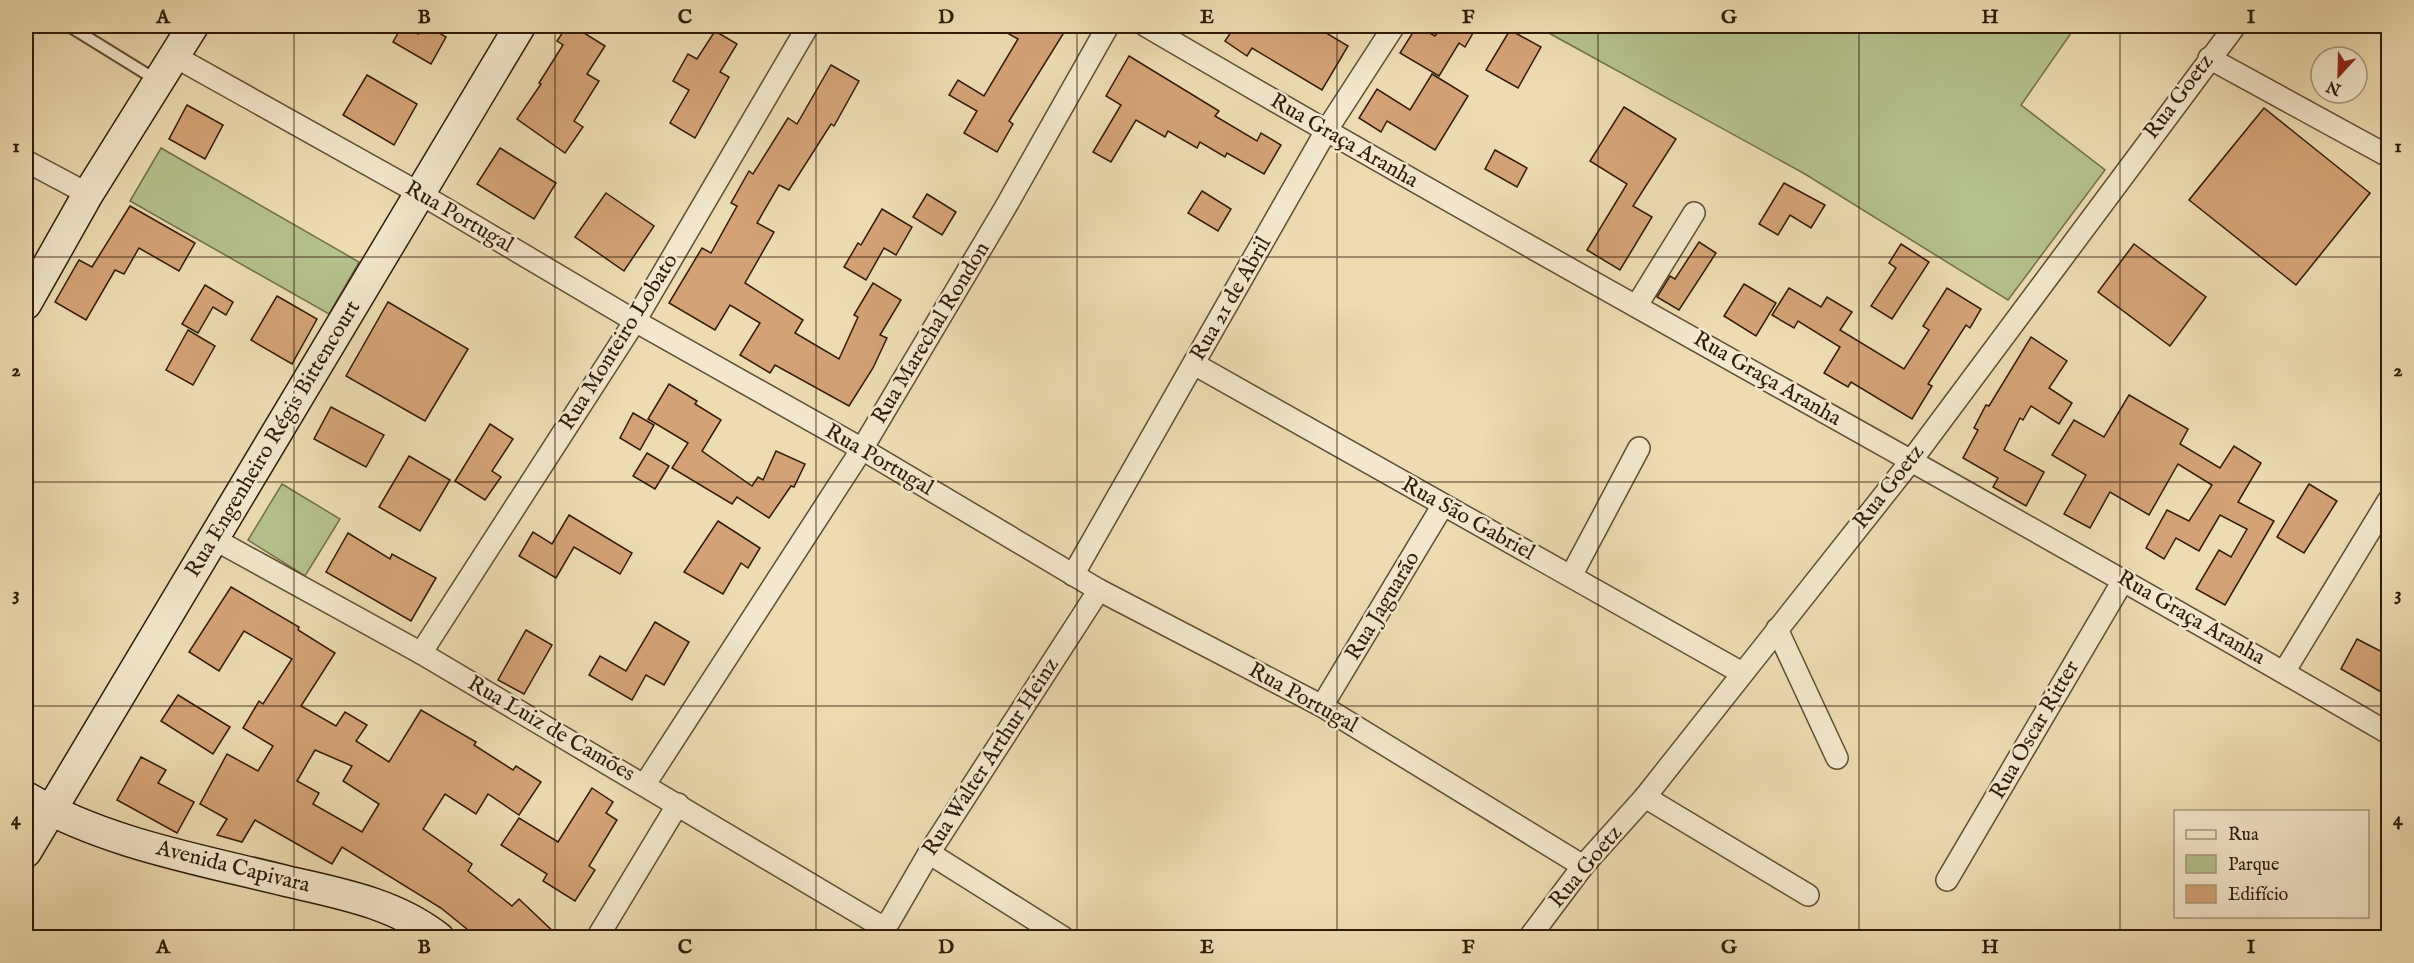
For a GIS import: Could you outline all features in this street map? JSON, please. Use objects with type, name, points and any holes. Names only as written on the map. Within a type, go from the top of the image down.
[{"type":"street","points":[[26,304],[88,194],[193,26]]},
{"type":"street","name":"Rua Engenheiro Régis Bittencourt","points":[[26,852],[38,804],[214,540],[520,26]]},
{"type":"street","name":"Rua Monteiro Lobato","points":[[421,653],[635,321],[808,26]]},
{"type":"street","name":"Rua Marechal Rondon","points":[[645,784],[862,449],[1005,208],[1108,26]]},
{"type":"street","name":"Rua Graça Aranha","points":[[1146,26],[1326,131],[2124,579],[2388,733]]},
{"type":"street","name":"Rua 21 de Abril","points":[[1073,575],[1326,131],[1394,26]]},
{"type":"street","name":"Rua Goetz","points":[[1529,938],[1583,866],[1645,797],[1911,461],[2235,26]]},
{"type":"street","name":"Rua Portugal","points":[[174,56],[862,449],[1099,590],[1322,706],[1583,866]]},
{"type":"street","points":[[2209,58],[2388,156]]},
{"type":"street","points":[[26,161],[88,194]]},
{"type":"street","points":[[1637,305],[1695,213]]},
{"type":"street","name":"Rua São Gabriel","points":[[1194,364],[1742,673]]},
{"type":"street","points":[[1571,576],[1640,448]]},
{"type":"street","points":[[2284,672],[2388,501]]},
{"type":"street","name":"Rua Jaguarão","points":[[1322,706],[1443,505]]},
{"type":"street","name":"Rua Luiz de Camões","points":[[214,540],[421,653],[879,925],[884,925]]},
{"type":"street","name":"Rua Oscar Ritter","points":[[1947,880],[2124,579]]},
{"type":"street","name":"Rua Walter Arthur Heinz","points":[[884,925],[889,921],[929,853],[1099,590]]},
{"type":"street","points":[[1777,629],[1837,758]]},
{"type":"street","points":[[1645,797],[1808,895]]},
{"type":"street","name":"Avenida Capivara","points":[[38,804],[84,827],[166,852],[371,901],[439,938]]},
{"type":"street","points":[[597,938],[678,804]]},
{"type":"street","points":[[929,853],[1064,938]]},
{"type":"lane","points":[[69,26],[158,81]]},
{"type":"green space","points":[[1536,26],[2076,26],[2021,105],[2105,170],[2008,300],[1805,174]]},
{"type":"green space","points":[[161,148],[359,262],[329,314],[130,201]]},
{"type":"green space","points":[[282,484],[340,519],[305,576],[248,540]]},
{"type":"building","points":[[402,26],[418,34],[423,26],[427,26],[446,37],[431,64],[393,42]]},
{"type":"building","points":[[567,26],[573,26],[605,46],[587,74],[599,81],[574,121],[583,127],[565,153],[517,119],[541,84],[539,83],[563,45],[557,41]]},
{"type":"building","points":[[995,26],[1068,26],[1009,121],[1013,124],[997,152],[964,133],[977,111],[949,95],[958,80],[984,96],[1018,39]]},
{"type":"building","points":[[1235,26],[1302,26],[1315,33],[1318,28],[1348,46],[1322,90],[1252,48],[1247,56],[1225,41]]},
{"type":"building","points":[[1417,26],[1435,36],[1442,26],[1477,26],[1465,47],[1459,43],[1439,76],[1400,53]]},
{"type":"building","points":[[1510,30],[1541,47],[1518,88],[1486,70]]},
{"type":"building","points":[[715,31],[737,44],[720,72],[729,77],[695,138],[670,123],[689,90],[673,81],[688,54],[697,59]]},
{"type":"building","points":[[1129,56],[1219,111],[1215,116],[1257,141],[1261,133],[1281,145],[1264,174],[1227,153],[1225,157],[1200,142],[1197,148],[1168,131],[1165,137],[1136,120],[1111,162],[1093,152],[1121,105],[1106,96]]},
{"type":"building","points":[[831,65],[859,81],[834,126],[831,124],[789,190],[779,185],[757,223],[774,232],[745,283],[803,320],[795,333],[839,359],[858,317],[854,315],[873,283],[901,300],[880,335],[887,338],[873,368],[849,406],[775,365],[770,373],[740,355],[760,323],[730,305],[715,330],[669,303],[702,248],[711,253],[737,206],[731,203],[749,171],[753,174],[788,118],[797,124]]},
{"type":"building","points":[[1432,74],[1468,96],[1435,150],[1387,121],[1381,132],[1359,118],[1377,89],[1410,110]]},
{"type":"building","points":[[367,75],[417,104],[394,145],[343,115]]},
{"type":"building","points":[[187,105],[223,125],[205,159],[169,139]]},
{"type":"building","points":[[1624,107],[1676,139],[1633,206],[1652,217],[1620,270],[1587,250],[1627,184],[1590,161]]},
{"type":"building","points":[[2264,108],[2370,193],[2296,285],[2189,200]]},
{"type":"building","points":[[500,148],[556,183],[534,219],[477,184]]},
{"type":"building","points":[[1495,150],[1527,168],[1517,187],[1485,169]]},
{"type":"building","points":[[1784,183],[1825,205],[1811,228],[1790,215],[1778,235],[1759,224]]},
{"type":"building","points":[[1202,191],[1231,209],[1218,231],[1188,213]]},
{"type":"building","points":[[606,193],[654,226],[624,271],[575,237]]},
{"type":"building","points":[[927,194],[956,212],[942,235],[913,217]]},
{"type":"building","points":[[130,206],[195,243],[179,271],[139,248],[124,274],[115,270],[86,320],[55,302],[79,260],[92,267]]},
{"type":"building","points":[[882,209],[912,227],[896,255],[884,248],[866,280],[844,267],[858,243],[861,245]]},
{"type":"building","points":[[1699,242],[1716,253],[1679,310],[1657,297],[1670,276],[1675,279]]},
{"type":"building","points":[[1901,244],[1929,262],[1892,319],[1871,306],[1896,268],[1889,263]]},
{"type":"building","points":[[2134,244],[2206,297],[2170,346],[2098,292]]},
{"type":"building","points":[[1744,284],[1776,303],[1756,336],[1724,316]]},
{"type":"building","points":[[205,285],[233,302],[226,315],[213,307],[198,333],[182,324]]},
{"type":"building","points":[[1789,288],[1821,307],[1827,297],[1852,312],[1840,330],[1904,369],[1929,330],[1923,326],[1947,288],[1981,309],[1970,328],[1966,325],[1928,384],[1932,386],[1912,419],[1851,382],[1848,387],[1824,373],[1840,347],[1798,321],[1794,328],[1772,315]]},
{"type":"building","points":[[277,296],[317,319],[292,364],[251,340]]},
{"type":"building","points":[[388,302],[468,349],[425,421],[346,376]]},
{"type":"building","points":[[188,330],[215,346],[193,385],[166,370]]},
{"type":"building","points":[[2031,337],[2067,361],[2049,388],[2072,403],[2059,424],[2031,406],[2023,420],[2020,418],[2004,450],[2044,472],[2026,506],[1993,487],[1998,478],[1963,458],[1978,430],[1974,428],[1986,405],[1989,406]]},
{"type":"building","points":[[669,384],[697,401],[695,404],[721,420],[702,451],[752,486],[758,477],[763,480],[776,451],[805,464],[794,487],[791,486],[769,518],[737,497],[732,504],[672,468],[688,443],[648,419]]},
{"type":"building","points":[[2129,395],[2188,429],[2180,444],[2220,468],[2234,446],[2261,463],[2238,502],[2274,521],[2225,605],[2196,589],[2219,550],[2231,557],[2247,529],[2220,515],[2199,551],[2176,538],[2164,559],[2146,548],[2167,510],[2189,521],[2212,485],[2178,464],[2149,515],[2110,492],[2090,528],[2064,514],[2086,475],[2052,455],[2074,420],[2104,437]]},
{"type":"building","points":[[331,407],[384,435],[366,467],[314,439]]},
{"type":"building","points":[[633,413],[654,425],[640,450],[620,438]]},
{"type":"building","points":[[490,424],[513,439],[492,471],[501,477],[485,500],[455,481]]},
{"type":"building","points":[[647,453],[669,466],[655,489],[633,476]]},
{"type":"building","points":[[409,456],[450,480],[420,531],[379,507]]},
{"type":"building","points":[[2309,484],[2337,501],[2304,553],[2277,537]]},
{"type":"building","points":[[569,515],[632,553],[620,574],[574,547],[556,578],[519,556],[533,532],[552,544]]},
{"type":"building","points":[[718,521],[760,548],[748,568],[741,563],[723,594],[684,572]]},
{"type":"building","points":[[348,533],[390,559],[392,554],[436,578],[411,621],[326,572]]},
{"type":"building","points":[[231,587],[299,627],[298,630],[335,653],[301,706],[336,726],[345,712],[367,725],[356,741],[389,762],[421,710],[476,742],[474,745],[513,770],[516,766],[541,782],[519,815],[488,794],[476,814],[445,794],[423,829],[472,864],[468,871],[512,906],[519,899],[560,938],[478,938],[441,908],[342,847],[332,864],[255,820],[242,842],[217,835],[227,819],[200,804],[227,754],[258,771],[273,746],[243,728],[259,701],[263,704],[292,659],[244,631],[219,671],[189,652]],"holes":[[[315,750],[352,766],[343,781],[379,804],[362,832],[313,804],[319,793],[297,781]]]},
{"type":"building","points":[[655,622],[689,642],[664,685],[646,675],[632,700],[589,675],[600,656],[626,671]]},
{"type":"building","points":[[526,630],[552,645],[524,694],[498,680]]},
{"type":"building","points":[[2357,639],[2388,655],[2388,696],[2341,669]]},
{"type":"building","points":[[178,695],[230,727],[213,754],[161,721]]},
{"type":"building","points":[[141,757],[166,770],[158,783],[194,802],[177,833],[117,800]]},
{"type":"building","points":[[592,788],[613,802],[606,813],[617,820],[589,866],[595,870],[575,901],[543,881],[547,874],[501,845],[519,818],[558,842]]}]
